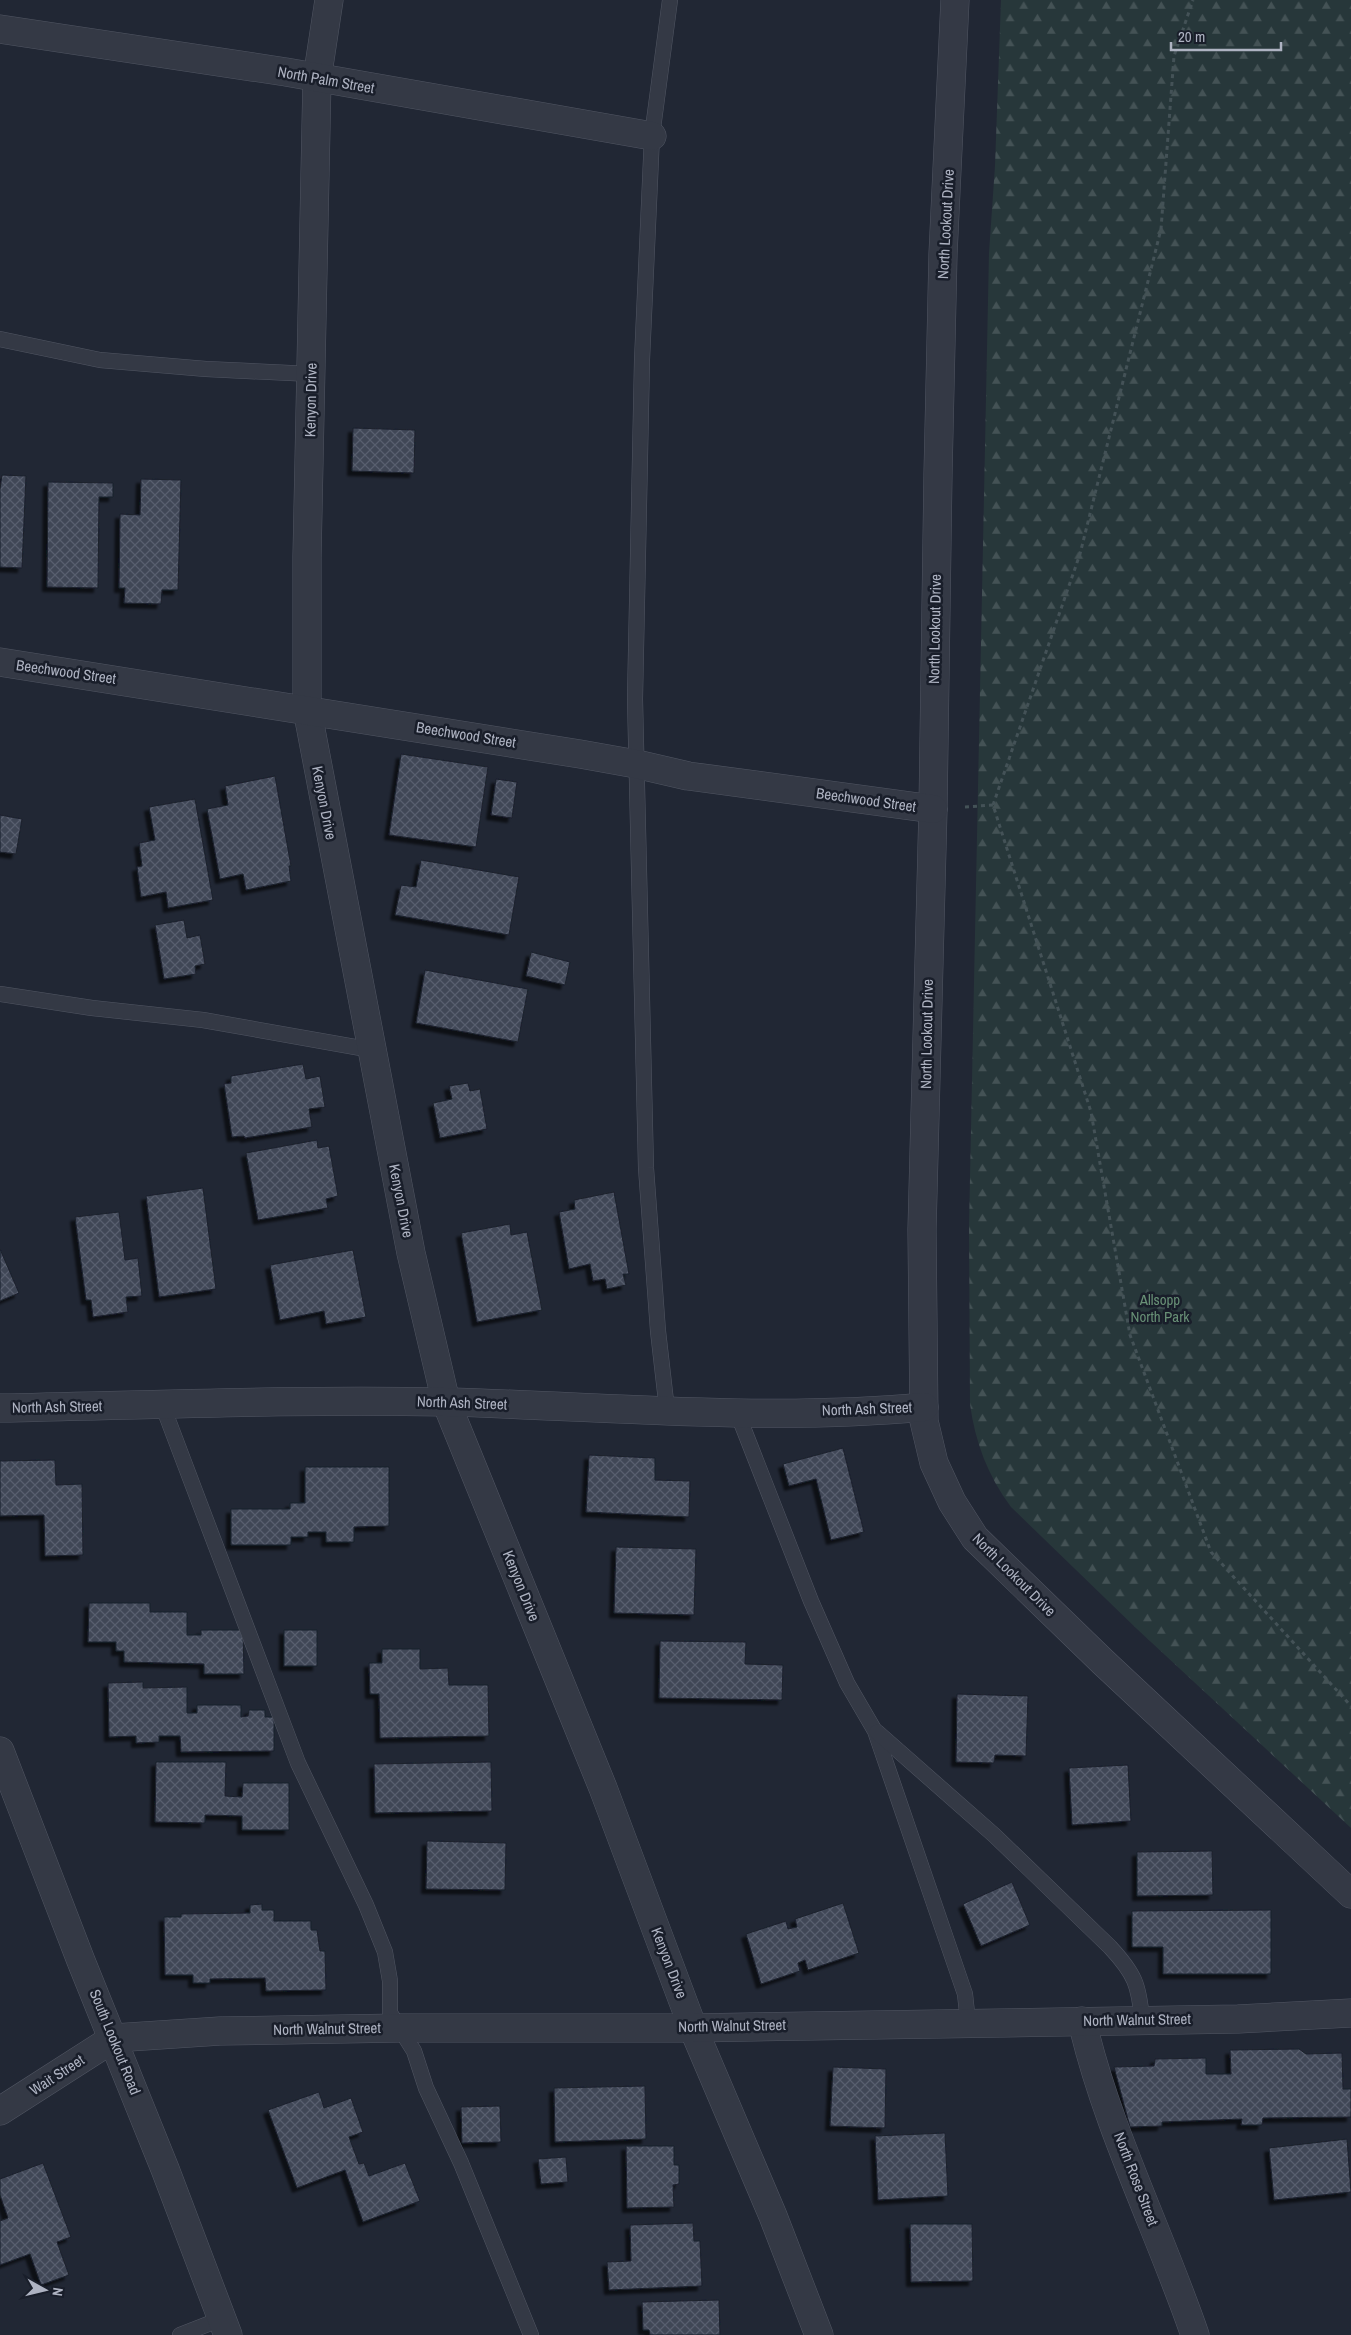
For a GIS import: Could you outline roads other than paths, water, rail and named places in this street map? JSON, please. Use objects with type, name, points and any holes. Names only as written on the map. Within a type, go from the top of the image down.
[{"type":"street","name":"Kenyon Drive","points":[[329,0],[318,79],[307,557],[307,709],[411,1253],[446,1402],[603,1788],[693,2028],[773,2216],[819,2335]]},
{"type":"street","name":"North Lookout Drive","points":[[955,0],[943,254],[933,809],[922,1220],[924,1421],[934,1462],[952,1502],[975,1538],[1103,1662],[1351,1894]]},
{"type":"street","name":"North Palm Street","points":[[0,29],[318,79],[652,136]]},
{"type":"street","name":"Beechwood Street","points":[[0,662],[307,709],[636,764],[688,776],[933,809]]},
{"type":"street","name":"North Ash Street","points":[[0,1408],[162,1404],[446,1402],[737,1412],[883,1411],[924,1407]]},
{"type":"street","name":"South Lookout Road","points":[[0,1751],[81,1961],[114,2038],[224,2327]]},
{"type":"street","name":"North Walnut Street","points":[[114,2038],[220,2031],[400,2028],[693,2028],[1238,2019],[1351,2013]]},
{"type":"street","name":"North Rose Street","points":[[1082,2021],[1090,2059],[1195,2335]]},
{"type":"street","name":"Wait Street","points":[[0,2111],[114,2038]]},
{"type":"lane","points":[[668,1410],[658,1331],[646,1168],[635,699],[642,370],[652,136],[670,0]]},
{"type":"lane","points":[[0,339],[100,360],[206,369],[311,374]]},
{"type":"lane","points":[[0,994],[92,1008],[203,1020],[372,1050]]},
{"type":"lane","points":[[162,1404],[298,1763],[366,1904],[385,1952],[390,1982],[390,2013],[414,2051],[426,2088],[461,2163],[531,2335]]},
{"type":"lane","points":[[737,1412],[811,1601],[847,1683],[875,1731],[965,1994],[968,2022]]},
{"type":"lane","points":[[875,1731],[994,1836],[1116,1954],[1128,1967],[1140,1992],[1142,2020]]},
{"type":"lane","points":[[180,2335],[224,2327]]},
{"type":"park label","name":"Allsopp North Park","points":[[1160,1308]]}]
